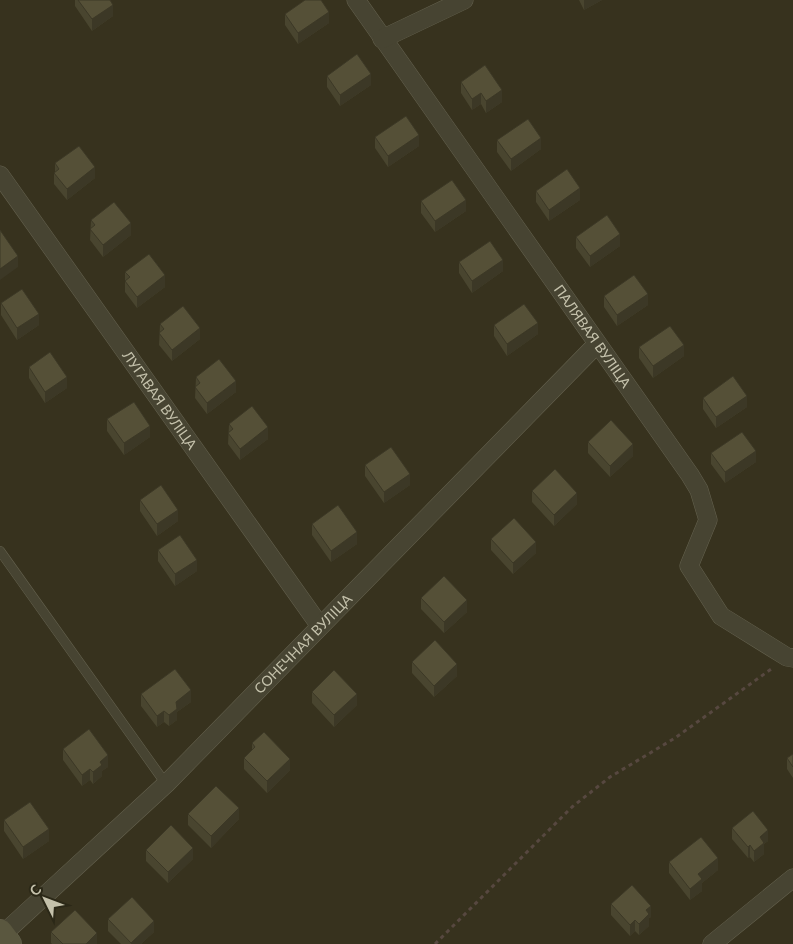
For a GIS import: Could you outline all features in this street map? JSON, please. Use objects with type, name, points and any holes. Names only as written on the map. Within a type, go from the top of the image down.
[{"type":"street","name":"ПАЛЯВАЯ ВУЛІЦА","points":[[356,0],[699,490],[708,520],[689,566],[721,616],[790,657]]},
{"type":"street","points":[[382,39],[464,0]]},
{"type":"street","name":"ЛУГАВАЯ ВУЛІЦА","points":[[0,176],[320,626]]},
{"type":"street","name":"СОНЕЧНАЯ ВУЛІЦА","points":[[4,937],[166,784],[596,344]]},
{"type":"street","points":[[712,944],[793,878]]},
{"type":"lane","points":[[0,550],[166,784]]},
{"type":"path","points":[[435,944],[572,807],[610,777],[675,738],[790,657]]},
{"type":"building","points":[[78,0],[110,0],[113,5],[92,19]]},
{"type":"building","points":[[305,0],[321,0],[329,12],[298,33],[285,14]]},
{"type":"building","points":[[357,54],[371,74],[340,95],[327,76]]},
{"type":"building","points":[[485,65],[502,90],[486,101],[481,93],[472,99],[461,82]]},
{"type":"building","points":[[406,116],[419,135],[388,156],[375,137]]},
{"type":"building","points":[[528,119],[541,138],[511,159],[497,140]]},
{"type":"building","points":[[79,146],[95,167],[67,189],[54,173],[59,169],[55,163]]},
{"type":"building","points":[[567,169],[580,188],[549,210],[536,191]]},
{"type":"building","points":[[452,180],[466,200],[435,221],[421,201]]},
{"type":"building","points":[[114,202],[131,223],[103,245],[90,229],[95,225],[91,220]]},
{"type":"building","points":[[607,215],[620,234],[590,256],[576,237]]},
{"type":"building","points":[[0,230],[18,256],[0,269]]},
{"type":"building","points":[[490,241],[503,260],[472,281],[459,262]]},
{"type":"building","points":[[149,254],[165,275],[137,297],[125,281],[130,277],[125,272]]},
{"type":"building","points":[[634,275],[648,294],[617,315],[604,296]]},
{"type":"building","points":[[22,289],[39,314],[17,328],[1,303]]},
{"type":"building","points":[[524,304],[538,323],[507,344],[494,325]]},
{"type":"building","points":[[183,306],[200,328],[172,350],[159,333],[164,329],[160,324]]},
{"type":"building","points":[[670,326],[684,345],[653,366],[639,347]]},
{"type":"building","points":[[50,352],[67,377],[45,392],[29,367]]},
{"type":"building","points":[[219,359],[236,381],[207,403],[195,387],[200,383],[196,377]]},
{"type":"building","points":[[733,376],[747,396],[716,417],[703,398]]},
{"type":"building","points":[[134,402],[150,426],[124,443],[107,419]]},
{"type":"building","points":[[252,406],[268,427],[240,449],[228,433],[233,429],[229,424]]},
{"type":"building","points":[[611,420],[633,444],[610,466],[588,442]]},
{"type":"building","points":[[742,432],[756,451],[725,472],[711,453]]},
{"type":"building","points":[[391,447],[410,474],[384,492],[365,465]]},
{"type":"building","points":[[555,469],[577,493],[554,515],[532,491]]},
{"type":"building","points":[[161,485],[178,510],[157,524],[140,500]]},
{"type":"building","points":[[338,505],[357,532],[331,551],[312,524]]},
{"type":"building","points":[[514,518],[536,542],[513,563],[491,539]]},
{"type":"building","points":[[180,535],[197,560],[175,574],[158,550]]},
{"type":"building","points":[[444,576],[467,600],[444,622],[421,598]]},
{"type":"building","points":[[435,640],[457,664],[434,686],[412,662]]},
{"type":"building","points":[[175,669],[191,690],[176,702],[177,709],[169,715],[164,711],[157,716],[141,694]]},
{"type":"building","points":[[334,670],[357,694],[334,715],[312,692]]},
{"type":"building","points":[[89,729],[108,755],[100,762],[102,765],[93,772],[90,769],[82,775],[63,749]]},
{"type":"building","points":[[264,732],[290,759],[267,781],[244,758],[255,747],[252,743]]},
{"type":"building","points":[[793,754],[793,767],[787,758]]},
{"type":"building","points":[[216,786],[239,808],[211,836],[188,814]]},
{"type":"building","points":[[30,802],[49,829],[23,847],[4,820]]},
{"type":"building","points":[[753,811],[768,830],[760,837],[764,843],[754,851],[750,845],[748,847],[732,828]]},
{"type":"building","points":[[171,825],[193,848],[168,872],[146,850]]},
{"type":"building","points":[[701,837],[718,858],[698,874],[702,879],[690,889],[669,862]]},
{"type":"building","points":[[632,885],[651,906],[646,910],[649,914],[639,924],[635,920],[630,925],[611,904]]},
{"type":"building","points":[[132,897],[154,921],[131,943],[108,919]]},
{"type":"building","points":[[75,910],[97,933],[86,944],[63,944],[51,932]]}]
